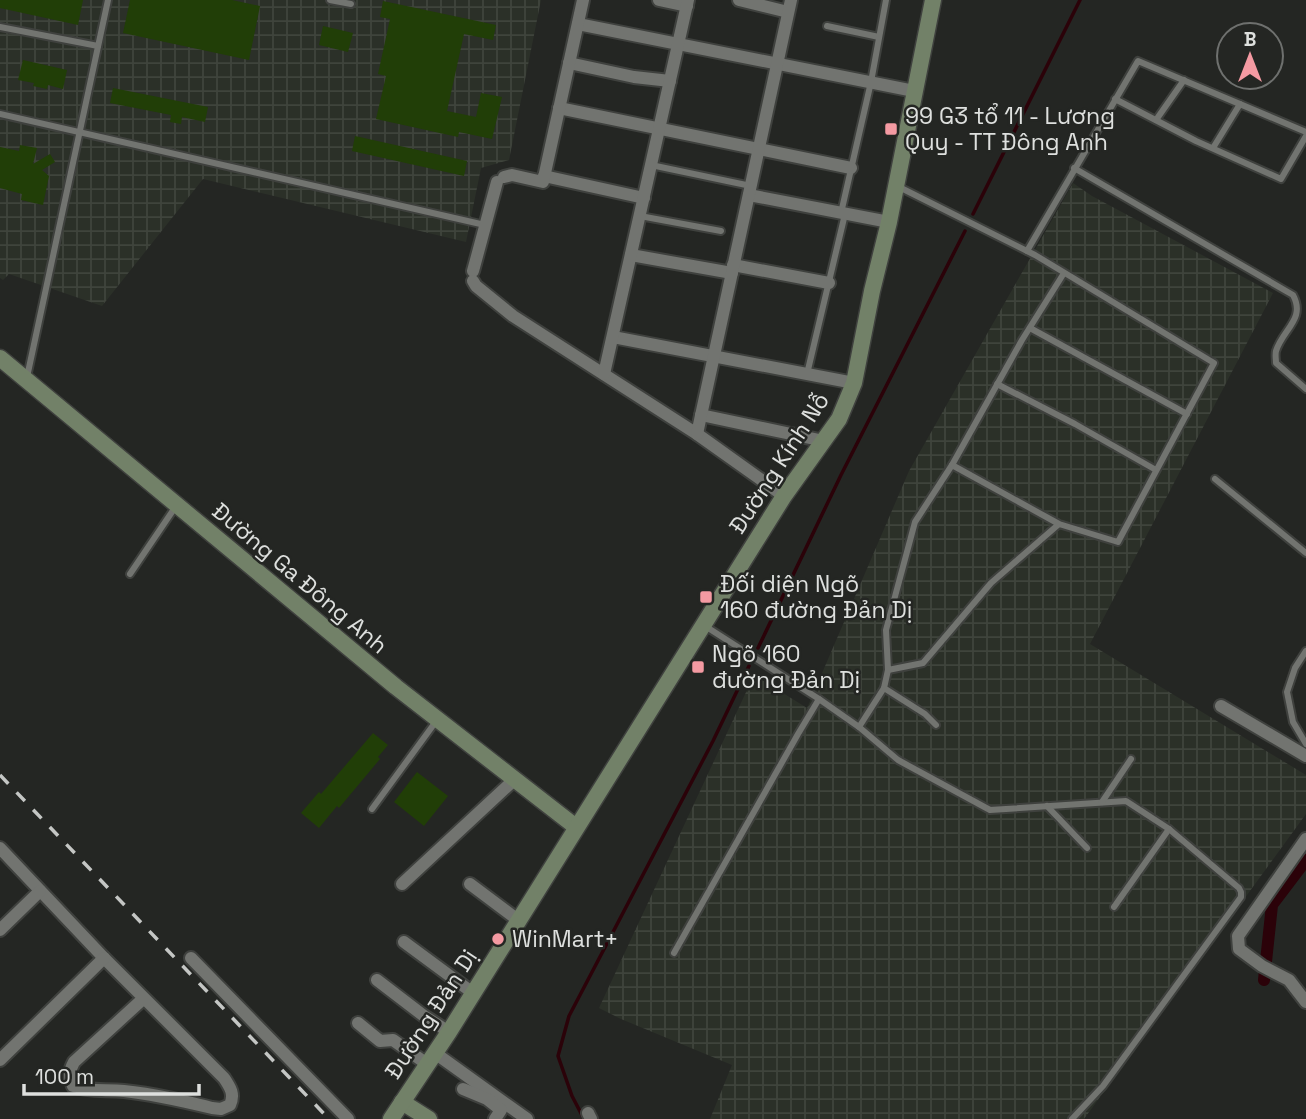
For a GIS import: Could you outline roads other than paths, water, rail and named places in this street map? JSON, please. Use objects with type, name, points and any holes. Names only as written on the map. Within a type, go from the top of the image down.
[{"type":"street","points":[[583,0],[543,182],[512,176],[500,180],[485,225],[473,276],[476,286],[513,316],[697,434],[784,496]]},
{"type":"street","points":[[604,374],[687,3],[659,0]]},
{"type":"street","points":[[697,434],[790,6],[740,0]]},
{"type":"street","name":"Đường Kính Nỗ","points":[[576,827],[784,496],[839,419],[854,383],[933,0]]},
{"type":"street","points":[[578,24],[914,91]]},
{"type":"street","points":[[569,63],[634,77],[670,81]]},
{"type":"street","points":[[559,108],[851,169]]},
{"type":"street","points":[[544,176],[644,198]]},
{"type":"street","points":[[750,190],[889,222]]},
{"type":"street","points":[[631,255],[829,283]]},
{"type":"street","points":[[612,337],[854,383]]},
{"type":"street","name":"Đường Ga Đông Anh","points":[[0,358],[385,678],[576,827]]},
{"type":"street","points":[[701,415],[824,441]]},
{"type":"street","points":[[1221,706],[1306,756]]},
{"type":"street","points":[[402,884],[515,779]]},
{"type":"street","name":"Đường Đản Dị","points":[[391,1119],[449,1032],[576,827]]},
{"type":"street","points":[[1306,839],[1238,936],[1239,949],[1289,980],[1306,1002]]},
{"type":"street","points":[[0,848],[104,958],[225,1078],[233,1098],[230,1105],[212,1108],[156,1094],[81,1089],[73,1086],[70,1071],[74,1062],[144,998]]},
{"type":"street","points":[[470,884],[518,920]]},
{"type":"street","points":[[0,930],[40,891]]},
{"type":"street","points":[[404,942],[473,993]]},
{"type":"street","points":[[0,1060],[104,958]]},
{"type":"street","points":[[191,958],[348,1119]]},
{"type":"street","points":[[377,980],[449,1032]]},
{"type":"street","points":[[358,1023],[380,1041],[393,1040],[431,1059],[527,1119]]},
{"type":"street","points":[[463,1089],[487,1099],[501,1110],[495,1119]]},
{"type":"street","points":[[402,1101],[429,1119]]},
{"type":"lane","points":[[26,379],[108,0]]},
{"type":"lane","points":[[330,0],[351,4]]},
{"type":"lane","points":[[807,374],[871,82],[884,0]]},
{"type":"lane","points":[[827,26],[879,37]]},
{"type":"lane","points":[[0,27],[98,46]]},
{"type":"lane","points":[[1027,251],[1074,168],[1115,99],[1138,61],[1306,134],[1281,179],[1115,99]]},
{"type":"lane","points":[[1156,120],[1184,80]]},
{"type":"lane","points":[[1213,148],[1240,104]]},
{"type":"lane","points":[[0,114],[485,225]]},
{"type":"lane","points":[[651,165],[750,190]]},
{"type":"lane","points":[[1074,168],[1293,295],[1299,303],[1299,314],[1276,351],[1276,363],[1306,389]]},
{"type":"lane","points":[[895,185],[1027,251],[1214,363],[1118,542],[1059,524],[952,465]]},
{"type":"lane","points":[[640,216],[721,231]]},
{"type":"lane","points":[[859,727],[884,688],[888,670],[886,630],[915,522],[952,465],[1064,273]]},
{"type":"lane","points":[[1030,328],[1186,414]]},
{"type":"lane","points":[[998,384],[1156,470]]},
{"type":"lane","points":[[1215,479],[1306,553]]},
{"type":"lane","points":[[130,574],[177,505]]},
{"type":"lane","points":[[888,670],[923,663],[991,583],[1059,524]]},
{"type":"lane","points":[[703,625],[819,699],[859,727],[898,760],[990,810],[1126,801],[1169,829],[1239,888],[1241,897],[1103,1086],[1072,1119]]},
{"type":"lane","points":[[1306,651],[1295,668],[1287,692],[1293,722],[1306,744]]},
{"type":"lane","points":[[884,688],[925,714],[936,725]]},
{"type":"lane","points":[[674,953],[819,699]]},
{"type":"lane","points":[[372,809],[438,720]]},
{"type":"lane","points":[[1102,803],[1132,759]]},
{"type":"lane","points":[[1046,806],[1087,848]]},
{"type":"lane","points":[[1114,907],[1169,829]]},
{"type":"waterway","points":[[973,214],[1080,0]]},
{"type":"waterway","points":[[758,648],[841,475],[965,231]]},
{"type":"waterway","points":[[584,1119],[572,1096],[558,1056],[569,1016],[713,741],[749,666]]},
{"type":"waterway","points":[[1264,980],[1272,905],[1306,860]]},
{"type":"railway","points":[[0,775],[329,1119]]},
{"type":"place","name":"99 G3 tổ 11 - Lương Quy - TT Đông Anh","points":[[891,129]]},
{"type":"place","name":"Đối diện Ngõ 160 đường Đản Dị","points":[[706,597]]},
{"type":"place","name":"Ngõ 160 đường Đản Dị","points":[[698,667]]},
{"type":"place","name":"WinMart+","points":[[498,939]]}]
